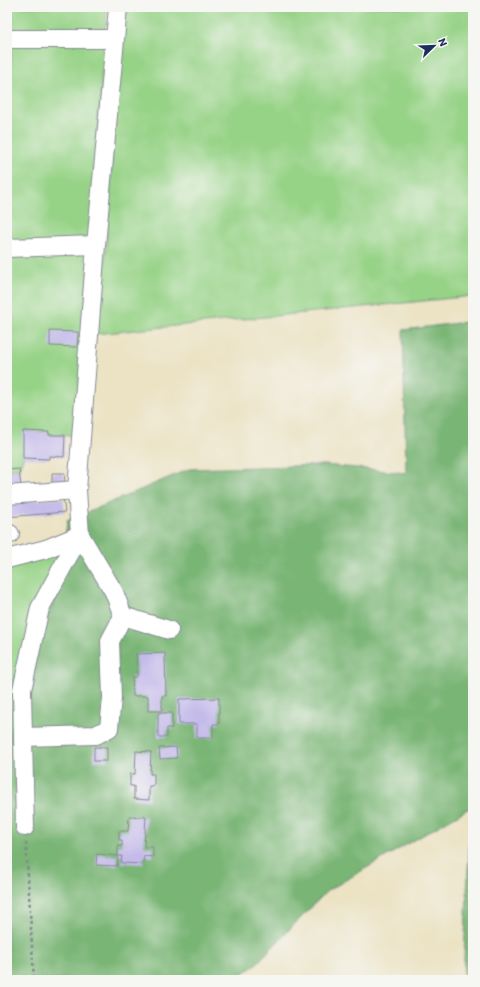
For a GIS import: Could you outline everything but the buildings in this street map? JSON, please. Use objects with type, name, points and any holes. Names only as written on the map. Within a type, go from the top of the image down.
[{"type":"lane","points":[[23,737],[96,735],[109,728],[112,698],[110,641],[123,616],[114,592],[80,535],[77,490],[96,245],[118,7]]},
{"type":"lane","points":[[7,39],[114,39]]},
{"type":"lane","points":[[7,248],[96,245]]},
{"type":"lane","points":[[7,494],[77,490]]},
{"type":"lane","points":[[7,559],[46,549],[80,535]]},
{"type":"lane","points":[[25,827],[22,690],[40,608],[80,535]]},
{"type":"lane","points":[[123,616],[169,630]]},
{"type":"path","points":[[25,827],[34,980]]},
{"type":"green space","points":[[7,7],[107,7],[76,435],[49,435],[49,432],[24,431],[23,458],[19,469],[7,470],[7,119],[9,119],[13,15],[7,14]]},
{"type":"green space","points":[[125,7],[473,7],[473,296],[95,334],[105,263],[119,57]]},
{"type":"green space","points":[[473,321],[473,980],[463,980],[471,807],[327,891],[254,966],[233,980],[7,980],[7,690],[35,643],[60,590],[67,521],[189,469],[326,465],[406,473],[403,330]]},
{"type":"green space","points":[[64,548],[60,590],[35,643],[7,690],[7,565]]}]
